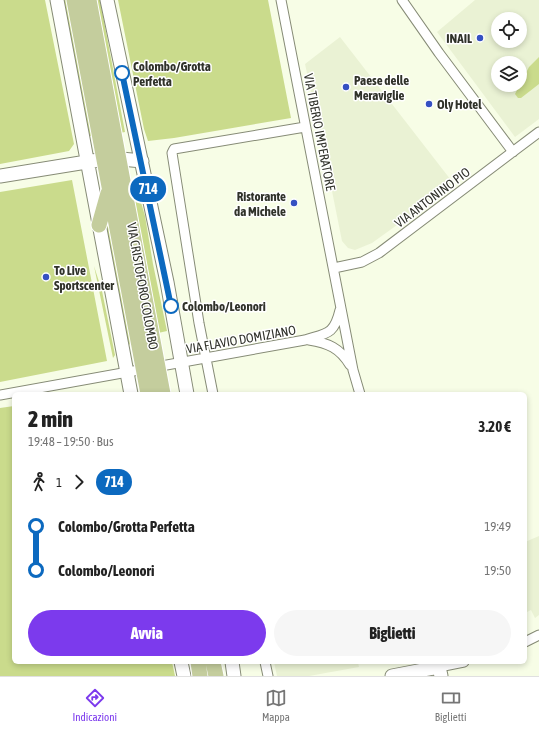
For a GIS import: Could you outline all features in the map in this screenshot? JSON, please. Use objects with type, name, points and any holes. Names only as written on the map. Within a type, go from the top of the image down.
[{"type":"main road","points":[[57,0],[131,392]]},
{"type":"main road","name":"VIA CRISTOFORO COLOMBO","points":[[74,0],[109,188],[150,368],[162,392]]},
{"type":"main road","name":"VIA CRISTOFORO COLOMBO","points":[[89,0],[119,158],[150,368],[148,392]]},
{"type":"main road","name":"VIA CRISTOFORO COLOMBO","points":[[107,0],[142,161],[187,392]]},
{"type":"main road","points":[[0,176],[103,159],[119,158],[142,161]]},
{"type":"main road","points":[[99,225],[109,188]]},
{"type":"main road","points":[[181,664],[184,676]]},
{"type":"main road","points":[[198,664],[200,676]]},
{"type":"main road","points":[[213,664],[216,676]]},
{"type":"main road","points":[[232,664],[234,676]]},
{"type":"main road","points":[[392,676],[440,668]]},
{"type":"street","name":"VIA TIBERIO IMPERATORE","points":[[281,0],[341,309]]},
{"type":"street","points":[[402,0],[435,48],[513,152]]},
{"type":"street","points":[[213,392],[172,153],[174,149],[305,127]]},
{"type":"street","name":"VIA ANTONINO PIO","points":[[334,268],[362,262],[379,253],[539,132]]},
{"type":"street","points":[[305,340],[332,330],[336,324],[341,309]]},
{"type":"street","points":[[341,309],[353,370],[359,392]]},
{"type":"street","points":[[305,340],[321,342],[335,347],[347,360],[353,370]]},
{"type":"street","name":"VIA FLAVIO DOMIZIANO","points":[[181,363],[206,357],[305,340]]},
{"type":"street","name":"VIA CRISTOFORO COLOMBO","points":[[17,392],[181,363]]},
{"type":"street","name":"VIA CRISTOFORO COLOMBO","points":[[0,395],[12,393]]},
{"type":"street","points":[[527,641],[539,635]]},
{"type":"street","points":[[265,664],[268,676]]},
{"type":"street","points":[[440,668],[456,664]]},
{"type":"shaded area","points":[[475,0],[539,0],[539,119],[515,137],[437,32]]},
{"type":"shaded area","points":[[340,37],[454,184],[372,243],[355,250],[348,248],[342,241],[324,151],[328,145],[326,137],[320,133],[305,64]]},
{"type":"shaded area","points":[[539,536],[539,615],[535,618],[531,610],[527,612],[527,541]]},
{"type":"shaded area","points":[[274,664],[358,664],[359,667],[309,676],[277,676]]},
{"type":"green space","points":[[0,0],[45,0],[74,144],[69,151],[0,164]]},
{"type":"green space","points":[[61,0],[67,0],[92,136],[87,136]]},
{"type":"green space","points":[[95,0],[100,0],[125,132],[120,133]]},
{"type":"green space","points":[[118,0],[268,0],[291,118],[148,141],[144,129]]},
{"type":"green space","points":[[539,57],[539,84],[521,98],[518,98],[515,94],[516,92],[527,92],[527,71]]},
{"type":"green space","name":"To Live Sportscenter","points":[[72,180],[107,361],[0,382],[0,192]]},
{"type":"green space","points":[[136,185],[145,216],[167,331],[158,333],[131,186]]},
{"type":"green space","points":[[106,211],[132,344],[126,345],[104,224]]},
{"type":"green space","points":[[94,266],[102,291],[115,355],[113,358]]},
{"type":"green space","points":[[12,406],[12,664],[172,664],[175,676],[0,676],[0,408]]},
{"type":"bus line","name":"714","points":[[122,73],[142,161],[171,306]]},
{"type":"place","name":"INAIL","points":[[480,38]]},
{"type":"place","name":"Colombo/Grotta Perfetta","points":[[122,73]]},
{"type":"place","name":"Paese delle Meraviglie","points":[[346,87]]},
{"type":"place","name":"Oly Hotel","points":[[429,104]]},
{"type":"place","name":"Ristorante da Michele","points":[[294,203]]},
{"type":"place","name":"To Live Sportscenter","points":[[46,277]]},
{"type":"place","name":"Colombo/Leonori","points":[[171,306]]}]
